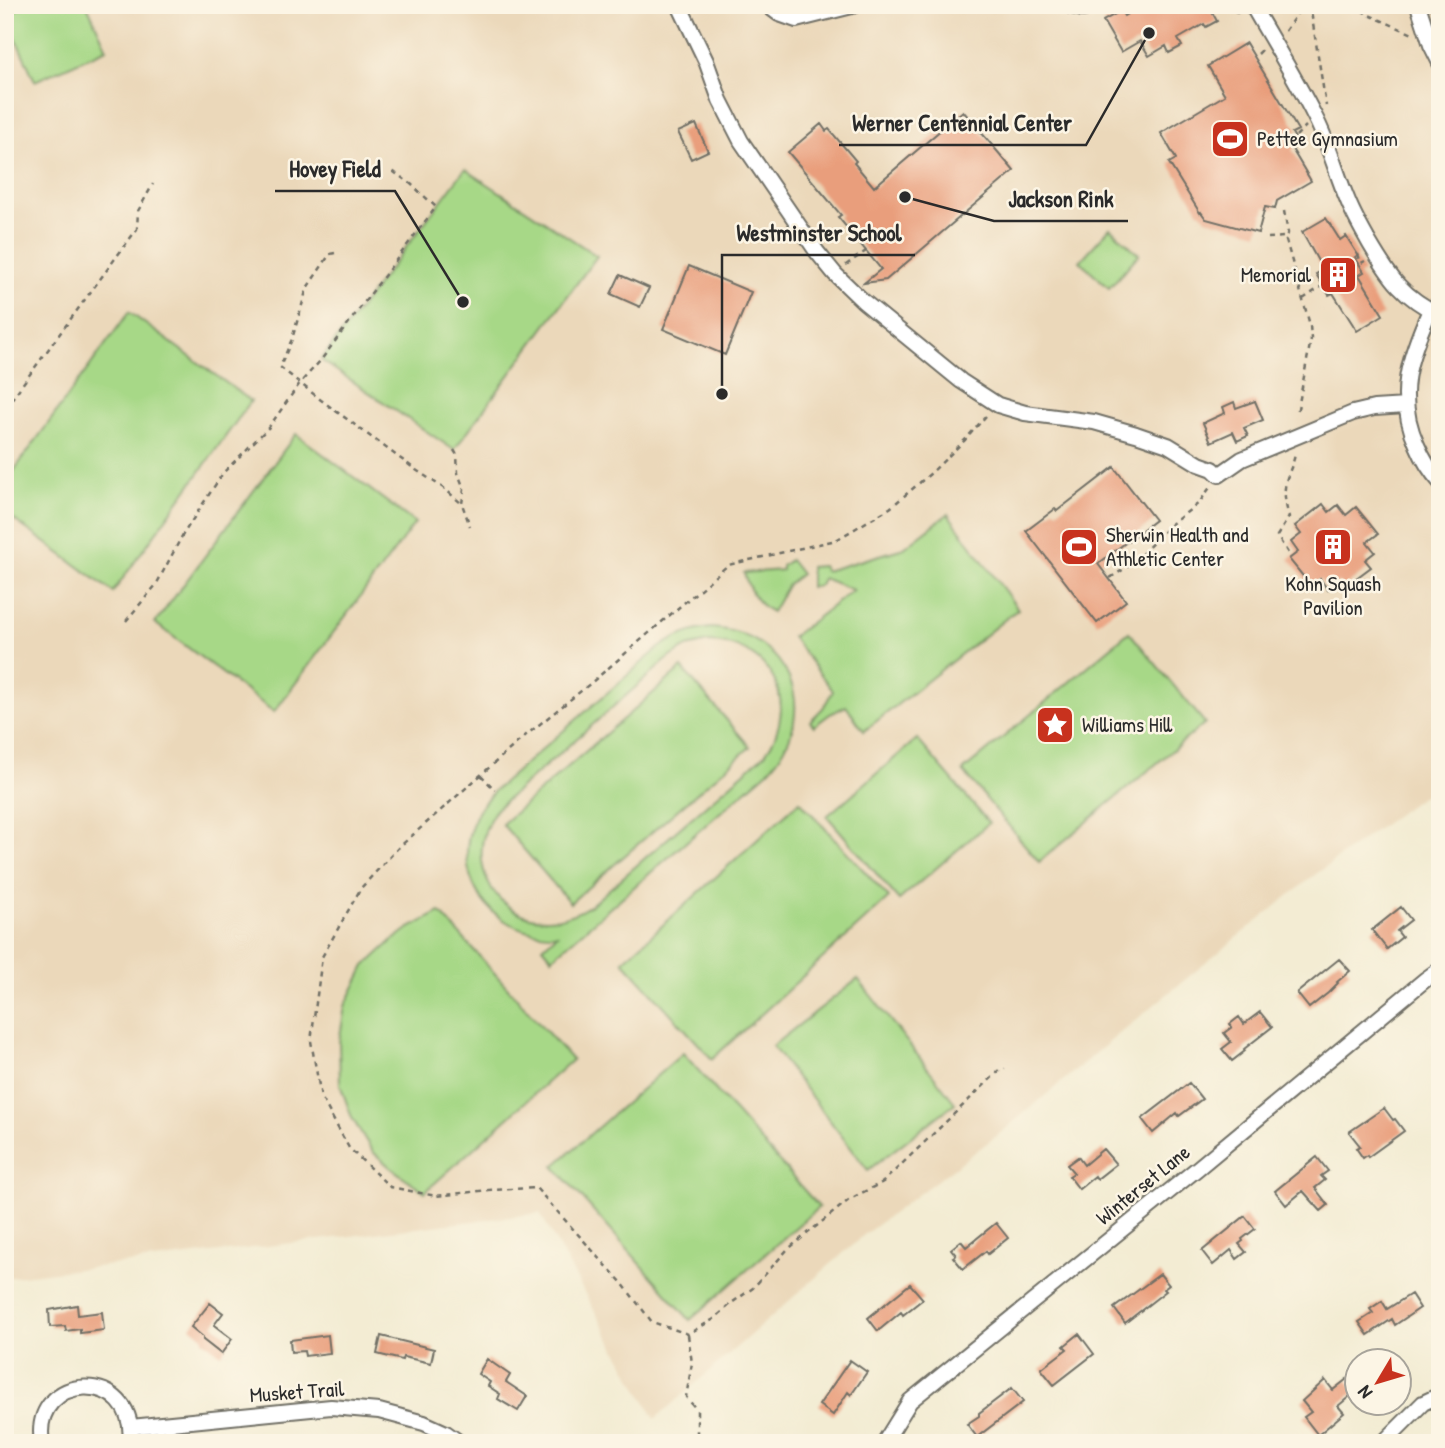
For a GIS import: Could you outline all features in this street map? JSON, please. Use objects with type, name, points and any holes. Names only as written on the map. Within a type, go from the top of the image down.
[{"type":"street","points":[[679,5],[706,61],[720,100],[741,141],[797,224],[835,274],[860,299],[961,381],[995,403],[1025,413],[1094,422],[1136,434],[1168,445],[1219,475],[1242,459],[1358,411],[1406,406]]},
{"type":"street","points":[[767,5],[779,14],[796,20],[856,5]]},
{"type":"street","points":[[1068,5],[1083,9],[1100,5]]},
{"type":"street","points":[[1418,5],[1440,63]]},
{"type":"street","points":[[1247,11],[1315,115],[1354,216],[1384,268],[1397,285],[1415,301],[1435,312],[1412,353],[1406,379],[1406,406],[1414,438],[1424,461],[1440,482]]},
{"type":"street","name":"Winterset Lane","points":[[884,1443],[910,1401],[1440,969]]},
{"type":"street","points":[[42,1443],[42,1420],[48,1407],[57,1397],[69,1390],[83,1387],[110,1393],[120,1402],[128,1414],[130,1443]]},
{"type":"street","points":[[1383,1443],[1423,1404],[1440,1395]]},
{"type":"street","name":"Musket Trail","points":[[131,1427],[331,1407],[379,1411],[424,1423],[460,1443]]},
{"type":"path","points":[[1227,5],[1247,11]]},
{"type":"path","points":[[1353,5],[1369,15],[1415,34]]},
{"type":"path","points":[[1258,54],[1262,50]]},
{"type":"path","points":[[1296,136],[1306,127]]},
{"type":"path","points":[[126,621],[156,585],[223,473],[269,427],[436,207],[391,170]]},
{"type":"path","points":[[5,408],[137,229],[138,211],[153,184]]},
{"type":"path","points":[[1284,211],[1288,233],[1285,237],[1310,325],[1311,339],[1297,414]]},
{"type":"path","points":[[1268,238],[1285,237]]},
{"type":"path","points":[[835,274],[851,259],[866,251]]},
{"type":"path","points":[[335,253],[330,254],[307,288],[292,339],[280,367],[462,504]]},
{"type":"path","points":[[1303,299],[1322,286]]},
{"type":"path","points":[[995,403],[965,440],[890,508],[836,540],[728,565],[602,674],[525,736],[398,848],[361,888],[322,957],[311,1041],[321,1097],[349,1148],[390,1187],[436,1196],[537,1188],[622,1283],[652,1322],[688,1334],[714,1319],[753,1288],[787,1250],[842,1205],[883,1182],[1000,1070],[1005,1069]]},
{"type":"path","points":[[1288,553],[1277,536],[1289,517],[1284,501],[1286,480],[1294,463],[1297,436]]},
{"type":"path","points":[[454,450],[464,489],[462,504],[470,526]]},
{"type":"path","points":[[1110,578],[1132,564],[1170,526],[1199,503],[1219,475]]},
{"type":"path","points":[[481,775],[495,790]]},
{"type":"path","points":[[688,1334],[692,1363],[686,1397],[697,1410],[697,1434],[690,1443]]},
{"type":"shaded area","points":[[5,5],[1440,5],[1440,783],[1312,877],[999,1134],[865,1234],[655,1419],[540,1213],[5,1278]]},
{"type":"green space","points":[[26,5],[87,5],[107,49],[35,81],[5,15]]},
{"type":"green space","points":[[465,169],[597,256],[454,450],[321,360]]},
{"type":"green space","points":[[1110,228],[1139,254],[1109,288],[1080,261]]},
{"type":"green space","points":[[129,312],[251,401],[113,592],[5,513],[5,483]]},
{"type":"green space","points":[[296,434],[415,523],[274,712],[155,623]]},
{"type":"green space","points":[[948,514],[1018,609],[864,731],[846,706],[814,726],[810,721],[823,708],[833,691],[792,637],[853,590],[823,578],[820,585],[810,587],[810,567],[822,566],[825,571],[904,548]]},
{"type":"green space","points":[[790,560],[801,574],[788,584],[772,612],[754,596],[744,573],[782,570],[782,566]]},
{"type":"green space","points":[[704,629],[738,633],[761,644],[778,660],[790,680],[795,702],[793,725],[785,748],[768,771],[552,958],[543,947],[557,934],[528,931],[505,920],[486,905],[474,884],[468,862],[469,837],[478,813],[495,790],[659,648],[684,634]],"holes":[[[708,642],[730,645],[748,652],[763,664],[774,679],[780,696],[776,735],[765,754],[591,905],[566,917],[541,919],[519,913],[501,900],[488,882],[482,859],[484,835],[496,809],[669,658],[687,647]]]},
{"type":"green space","points":[[1129,632],[1205,723],[1039,862],[963,771]]},
{"type":"green space","points":[[682,668],[750,747],[570,903],[502,824]]},
{"type":"green space","points":[[917,739],[989,823],[899,900],[827,816]]},
{"type":"green space","points":[[800,801],[889,898],[712,1059],[623,961]]},
{"type":"green space","points":[[440,912],[572,1060],[425,1192],[373,1152],[352,1118],[340,1084],[339,1042],[345,1006],[365,966],[408,929]]},
{"type":"green space","points":[[858,979],[955,1103],[868,1170],[772,1046]]},
{"type":"green space","points":[[683,1053],[819,1207],[690,1320],[554,1166]]},
{"type":"building","points":[[1143,5],[1208,5],[1217,21],[1206,27],[1204,24],[1178,39],[1182,46],[1169,53],[1166,46],[1149,56],[1140,41],[1121,52],[1103,21],[1121,11],[1124,16]]},
{"type":"building","name":"Pettee Gymnasium","points":[[1246,43],[1298,130],[1292,133],[1299,145],[1292,149],[1311,181],[1277,201],[1275,209],[1265,207],[1258,233],[1206,219],[1200,213],[1169,163],[1176,159],[1161,133],[1225,95],[1208,66]]},
{"type":"building","points":[[963,111],[1014,171],[886,280],[864,283],[881,269],[838,217],[841,215],[788,152],[821,124],[826,131],[829,129],[856,161],[854,163],[874,187]]},
{"type":"building","points":[[696,124],[708,151],[691,159],[678,132]]},
{"type":"building","name":"Memorial","points":[[1326,218],[1340,240],[1346,236],[1358,255],[1355,257],[1364,272],[1359,275],[1383,315],[1357,331],[1333,293],[1329,295],[1316,274],[1323,270],[1302,232]]},
{"type":"building","points":[[689,266],[751,292],[725,355],[663,329]]},
{"type":"building","points":[[620,275],[649,288],[640,307],[611,294]]},
{"type":"building","points":[[1255,401],[1263,420],[1244,428],[1248,436],[1237,441],[1233,432],[1211,442],[1203,423],[1225,413],[1223,407],[1234,402],[1236,408]]},
{"type":"building","name":"Sherwin Health and Athletic Center","points":[[1114,467],[1155,520],[1098,564],[1126,601],[1097,623],[1026,531]]},
{"type":"building","name":"Kohn Squash Pavilion","points":[[1323,504],[1329,512],[1338,505],[1346,515],[1356,507],[1378,534],[1367,542],[1375,552],[1365,560],[1371,567],[1343,588],[1338,582],[1328,590],[1320,579],[1311,586],[1289,559],[1298,552],[1291,542],[1301,534],[1295,526]]},
{"type":"building","points":[[1401,907],[1411,920],[1397,931],[1402,937],[1387,949],[1372,930]]},
{"type":"building","points":[[1339,959],[1350,971],[1309,1008],[1297,993]]},
{"type":"building","points":[[1260,1012],[1272,1027],[1232,1061],[1222,1049],[1231,1042],[1224,1033],[1239,1017],[1244,1024]]},
{"type":"building","points":[[1189,1083],[1202,1099],[1179,1116],[1177,1113],[1153,1133],[1142,1119]]},
{"type":"building","points":[[1384,1108],[1404,1131],[1363,1158],[1356,1148],[1360,1146],[1349,1132]]},
{"type":"building","points":[[1103,1149],[1116,1164],[1079,1189],[1069,1176],[1074,1173],[1067,1165],[1078,1157],[1084,1165]]},
{"type":"building","points":[[1317,1157],[1328,1171],[1321,1176],[1325,1180],[1315,1188],[1328,1205],[1321,1211],[1303,1191],[1286,1205],[1275,1191]]},
{"type":"building","points":[[1245,1216],[1255,1229],[1239,1244],[1246,1252],[1237,1259],[1231,1250],[1213,1265],[1202,1251]]},
{"type":"building","points":[[996,1223],[1008,1238],[963,1269],[953,1257],[956,1255],[951,1249],[961,1241],[966,1247]]},
{"type":"building","points":[[1160,1274],[1169,1285],[1164,1289],[1166,1291],[1125,1323],[1114,1308]]},
{"type":"building","points":[[910,1284],[923,1299],[903,1315],[901,1312],[878,1331],[868,1318]]},
{"type":"building","points":[[1411,1294],[1420,1308],[1395,1325],[1392,1319],[1368,1335],[1359,1322],[1373,1313],[1370,1309],[1382,1301],[1387,1309]]},
{"type":"building","points":[[210,1303],[223,1313],[214,1325],[232,1339],[221,1354],[191,1327]]},
{"type":"building","points":[[77,1305],[78,1315],[102,1312],[104,1330],[80,1333],[80,1329],[66,1331],[65,1326],[50,1327],[49,1310]]},
{"type":"building","points":[[1079,1334],[1094,1354],[1054,1385],[1041,1369],[1067,1349],[1064,1346]]},
{"type":"building","points":[[328,1335],[330,1353],[305,1356],[304,1351],[291,1352],[290,1340]]},
{"type":"building","points":[[381,1336],[434,1349],[431,1363],[377,1354]]},
{"type":"building","points":[[487,1359],[510,1375],[506,1382],[527,1396],[518,1411],[498,1399],[500,1394],[488,1386],[490,1382],[478,1374]]},
{"type":"building","points":[[850,1360],[867,1372],[851,1395],[848,1392],[833,1415],[819,1405]]},
{"type":"building","points":[[1325,1380],[1333,1390],[1344,1381],[1344,1401],[1338,1406],[1344,1413],[1318,1435],[1304,1417],[1311,1412],[1302,1401]]},
{"type":"building","points":[[1012,1388],[1023,1402],[977,1437],[967,1424]]},
{"type":"place","name":"Werner Centennial Center","points":[[1149,33]]},
{"type":"place","name":"Pettee Gymnasium","points":[[1230,139]]},
{"type":"place","name":"Jackson Rink","points":[[905,197]]},
{"type":"place","name":"Memorial","points":[[1338,275]]},
{"type":"place","name":"Hovey Field","points":[[463,302]]},
{"type":"place","name":"Westminster School","points":[[722,394]]},
{"type":"place","name":"Sherwin Health and Athletic Center","points":[[1079,547]]},
{"type":"place","name":"Kohn Squash Pavilion","points":[[1333,547]]},
{"type":"place","name":"Williams Hill","points":[[1055,725]]}]
